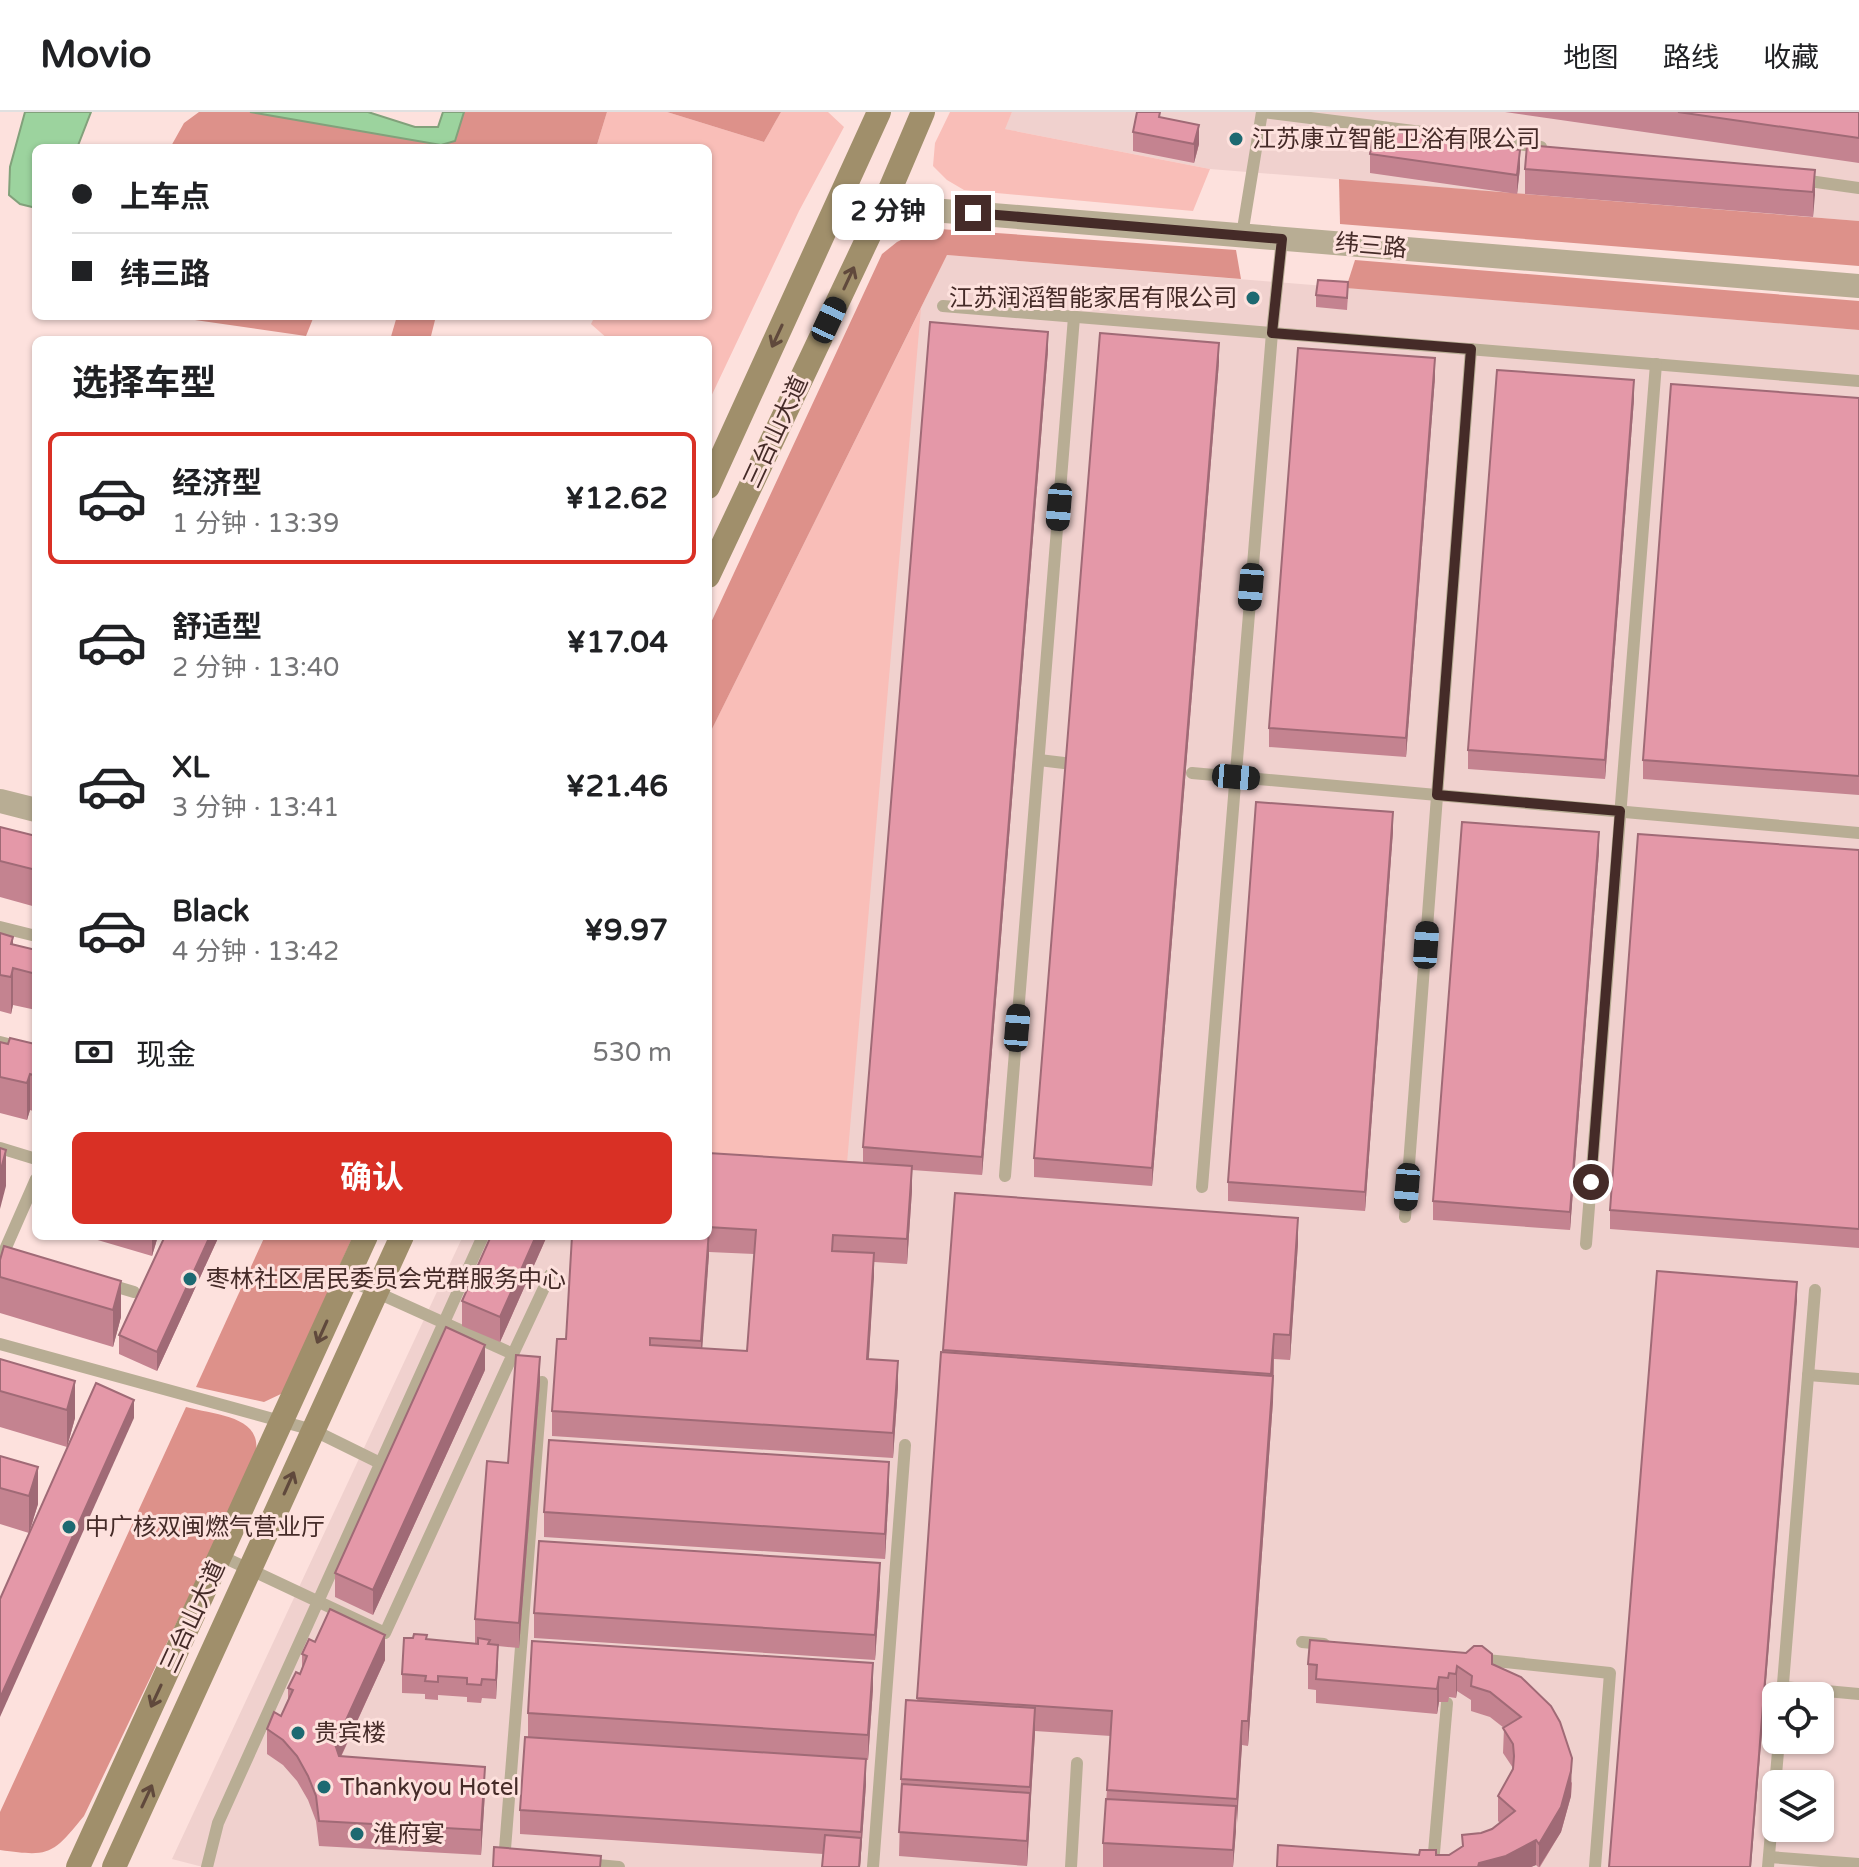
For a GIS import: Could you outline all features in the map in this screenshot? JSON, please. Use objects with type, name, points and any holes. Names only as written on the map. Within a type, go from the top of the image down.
[{"type":"main road","name":"三台山大道","points":[[712,478],[879,112]]},
{"type":"main road","name":"三台山大道","points":[[712,568],[883,206],[923,112]]},
{"type":"main road","name":"三台山大道","points":[[78,1867],[364,1240]]},
{"type":"main road","name":"三台山大道","points":[[114,1867],[400,1240]]},
{"type":"street","name":"纬三路","points":[[883,206],[1859,286]]},
{"type":"street","points":[[0,801],[32,809]]},
{"type":"lane","points":[[1242,235],[1262,112],[1561,150]]},
{"type":"lane","points":[[1796,180],[1859,188]]},
{"type":"lane","points":[[1202,1187],[1282,239]]},
{"type":"lane","points":[[943,306],[1859,381]]},
{"type":"lane","points":[[1005,1176],[1074,317]]},
{"type":"lane","points":[[1405,1217],[1471,349]]},
{"type":"lane","points":[[1586,1244],[1656,364]]},
{"type":"lane","points":[[1039,760],[1064,763]]},
{"type":"lane","points":[[1192,773],[1859,833]]},
{"type":"lane","points":[[0,927],[32,935]]},
{"type":"lane","points":[[0,1042],[32,1050]]},
{"type":"lane","points":[[0,1148],[32,1158]]},
{"type":"lane","points":[[18,1258],[1,1256],[32,1188]]},
{"type":"lane","points":[[207,1867],[218,1823],[481,1240]]},
{"type":"lane","points":[[221,1556],[385,1633],[550,1275]]},
{"type":"lane","points":[[90,1279],[134,1292]]},
{"type":"lane","points":[[347,1279],[513,1354]]},
{"type":"lane","points":[[1784,1682],[1815,1290]]},
{"type":"lane","points":[[0,1344],[313,1430],[380,1463]]},
{"type":"lane","points":[[1808,1375],[1859,1379]]},
{"type":"lane","points":[[526,1859],[510,1858],[505,1849],[542,1382]]},
{"type":"lane","points":[[873,1867],[905,1445]]},
{"type":"lane","points":[[1302,1642],[1331,1645]]},
{"type":"lane","points":[[1466,1658],[1610,1673],[1595,1867]]},
{"type":"lane","points":[[1834,1693],[1859,1694]]},
{"type":"lane","points":[[1432,1867],[1447,1703]]},
{"type":"lane","points":[[1778,1754],[1769,1862],[1859,1864]]},
{"type":"lane","points":[[1071,1867],[1077,1763]]},
{"type":"lane","points":[[573,1863],[619,1867]]},
{"type":"shaded area","points":[[25,112],[91,112],[79,144],[32,144],[32,207],[20,204],[9,195],[10,167]]},
{"type":"shaded area","points":[[199,112],[250,112],[435,144],[172,144],[184,123]]},
{"type":"shaded area","points":[[250,112],[368,112],[415,127],[438,127],[443,112],[464,112],[455,141],[435,144]]},
{"type":"shaded area","points":[[464,112],[607,112],[597,144],[444,144],[455,141]]},
{"type":"shaded area","points":[[607,112],[667,112],[764,142],[781,112],[828,112],[844,127],[799,211],[712,395],[712,336],[604,336],[591,324],[593,320],[712,320],[712,144],[597,144]]},
{"type":"shaded area","points":[[667,112],[781,112],[764,142]]},
{"type":"shaded area","points":[[950,112],[1012,112],[1005,129],[1210,169],[1193,211],[964,190],[947,180],[933,166],[935,143]]},
{"type":"shaded area","points":[[1012,112],[1859,112],[1859,221],[1210,169],[1004,129]]},
{"type":"shaded area","points":[[1339,179],[1859,221],[1859,266],[1340,224]]},
{"type":"shaded area","points":[[925,228],[1236,250],[1241,279],[947,255],[712,729],[712,620],[882,254],[897,242]]},
{"type":"shaded area","points":[[947,255],[1859,330],[1859,1867],[203,1867],[172,1859],[461,1240],[712,1240],[712,729]]},
{"type":"shaded area","points":[[1355,260],[1859,301],[1859,330],[1346,288]]},
{"type":"shaded area","points":[[921,308],[845,1186],[712,1176],[712,729]]},
{"type":"shaded area","points":[[195,320],[312,320],[306,336]]},
{"type":"shaded area","points":[[396,320],[435,320],[431,336],[391,336]]},
{"type":"shaded area","points":[[263,1240],[351,1240],[283,1393],[264,1402],[196,1387]]},
{"type":"shaded area","points":[[186,1407],[226,1416],[248,1427],[256,1447],[253,1463],[84,1816],[57,1846],[49,1850],[30,1853],[0,1850],[0,1812]]},
{"type":"building","points":[[1137,112],[1160,112],[1159,117],[1199,125],[1194,144],[1133,132]]},
{"type":"building","points":[[1678,112],[1859,112],[1859,138]]},
{"type":"building","points":[[1374,129],[1520,150],[1517,175],[1370,154]]},
{"type":"building","points":[[1527,145],[1815,170],[1813,192],[1525,169]]},
{"type":"building","points":[[1318,280],[1348,282],[1347,298],[1316,295]]},
{"type":"building","points":[[930,322],[1048,332],[982,1157],[863,1147]]},
{"type":"building","points":[[1100,333],[1219,343],[1152,1168],[1034,1158]]},
{"type":"building","points":[[1298,348],[1435,358],[1406,738],[1269,728]]},
{"type":"building","points":[[1497,370],[1634,380],[1605,760],[1468,750]]},
{"type":"building","points":[[1671,384],[1859,398],[1859,776],[1643,760]]},
{"type":"building","points":[[1256,802],[1393,812],[1365,1192],[1228,1182]]},
{"type":"building","points":[[1462,822],[1599,832],[1570,1212],[1433,1201]]},
{"type":"building","points":[[0,827],[32,835],[32,869],[0,861]]},
{"type":"building","points":[[1638,834],[1859,850],[1859,1229],[1610,1210]]},
{"type":"building","points":[[0,933],[13,937],[11,944],[32,949],[32,973],[13,968],[11,977],[0,975]]},
{"type":"building","points":[[10,1038],[32,1043],[32,1075],[27,1083],[0,1077],[0,1042],[8,1044]]},
{"type":"building","points":[[0,1148],[6,1150],[0,1173]]},
{"type":"building","points":[[712,1153],[912,1166],[907,1239],[833,1235],[832,1251],[874,1253],[867,1359],[898,1361],[893,1433],[552,1411],[557,1339],[566,1339],[572,1240],[708,1240],[701,1341],[650,1338],[650,1345],[747,1351],[756,1230],[712,1227]]},
{"type":"building","points":[[955,1193],[1298,1218],[1290,1335],[1274,1334],[1271,1374],[943,1350]]},
{"type":"building","points":[[163,1240],[208,1240],[157,1352],[119,1335]]},
{"type":"building","points":[[489,1240],[534,1240],[500,1317],[462,1301]]},
{"type":"building","points":[[4,1246],[121,1281],[113,1310],[0,1277]]},
{"type":"building","points":[[1657,1271],[1797,1282],[1765,1682],[1762,1682],[1750,1867],[1609,1867]]},
{"type":"building","points":[[446,1327],[485,1345],[373,1590],[335,1573]]},
{"type":"building","points":[[941,1352],[1273,1376],[1248,1721],[1242,1721],[1237,1799],[1107,1790],[1112,1711],[917,1698]]},
{"type":"building","points":[[516,1355],[540,1357],[519,1623],[475,1619],[487,1461],[508,1463]]},
{"type":"building","points":[[0,1359],[75,1381],[67,1410],[0,1391]]},
{"type":"building","points":[[96,1383],[134,1400],[0,1698],[0,1599]]},
{"type":"building","points":[[549,1440],[889,1462],[885,1534],[544,1512]]},
{"type":"building","points":[[0,1456],[38,1467],[29,1496],[0,1488]]},
{"type":"building","points":[[539,1541],[880,1563],[875,1635],[534,1613]]},
{"type":"building","points":[[330,1609],[385,1635],[335,1744],[339,1756],[485,1767],[481,1830],[319,1821],[316,1796],[297,1756],[283,1740],[267,1729],[274,1712],[281,1716],[293,1690],[288,1688],[296,1672],[300,1674],[307,1656],[302,1654],[309,1639],[315,1642]]},
{"type":"building","points":[[414,1634],[427,1635],[426,1639],[478,1644],[478,1638],[490,1640],[488,1644],[498,1645],[496,1680],[482,1679],[481,1685],[467,1684],[467,1678],[438,1676],[438,1682],[425,1681],[426,1676],[402,1674],[404,1638],[413,1638]]},
{"type":"building","points":[[1310,1640],[1466,1653],[1474,1646],[1482,1646],[1492,1654],[1492,1664],[1521,1677],[1551,1706],[1572,1758],[1561,1807],[1539,1844],[1536,1840],[1506,1856],[1479,1863],[1478,1867],[1277,1867],[1278,1845],[1419,1855],[1420,1850],[1436,1850],[1436,1855],[1449,1855],[1463,1846],[1462,1835],[1492,1829],[1515,1811],[1498,1796],[1513,1769],[1514,1756],[1513,1744],[1503,1728],[1521,1717],[1490,1692],[1471,1686],[1472,1676],[1457,1666],[1456,1674],[1449,1673],[1448,1678],[1439,1677],[1437,1689],[1316,1679],[1317,1665],[1308,1664]]},
{"type":"building","points":[[532,1641],[873,1663],[868,1735],[528,1713]]},
{"type":"building","points":[[906,1700],[1035,1708],[1030,1787],[901,1779]]},
{"type":"building","points":[[525,1737],[866,1759],[861,1832],[520,1810]]},
{"type":"building","points":[[902,1784],[1030,1793],[1027,1841],[899,1832]]},
{"type":"building","points":[[1106,1799],[1236,1806],[1233,1850],[1103,1843]]},
{"type":"building","points":[[825,1835],[861,1838],[859,1867],[822,1867]]},
{"type":"building","points":[[494,1847],[601,1856],[600,1867],[493,1867]]},
{"type":"place","name":"江苏康立智能卫浴有限公司","points":[[1236,139]]},
{"type":"place","name":"江苏润滔智能家居有限公司","points":[[1253,298]]},
{"type":"place","name":"枣林社区居民委员会党群服务中心","points":[[190,1279]]},
{"type":"place","name":"中广核双闽燃气营业厅","points":[[69,1527]]},
{"type":"place","name":"贵宾楼","points":[[298,1733]]},
{"type":"place","name":"Thankyou Hotel","points":[[324,1787]]},
{"type":"place","name":"淮府宴","points":[[357,1834]]},
{"type":"route","points":[[973,213],[1282,239],[1272,333],[1471,349],[1437,795],[1620,811],[1591,1182]]}]
